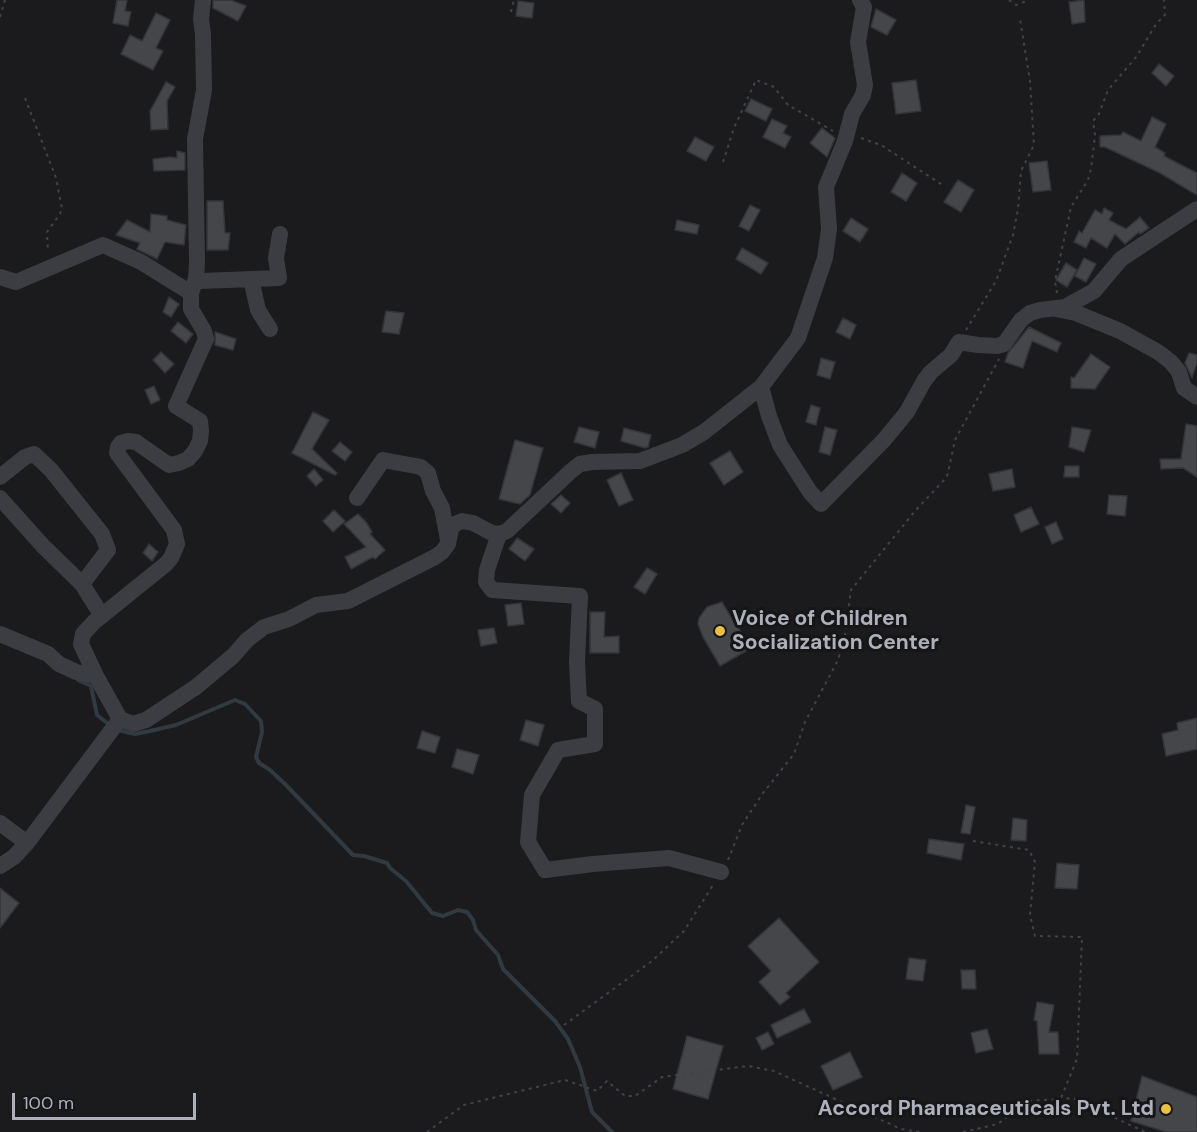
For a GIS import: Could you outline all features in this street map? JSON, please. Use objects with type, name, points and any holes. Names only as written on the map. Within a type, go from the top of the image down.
[{"type":"street","points":[[116,726],[81,644],[83,634],[102,615],[166,564],[177,544],[174,530],[117,453],[118,447],[121,443],[128,441],[136,442],[169,465],[188,459],[200,441],[200,421],[176,406],[206,339],[191,309],[194,286],[195,139],[204,90],[201,19],[203,0]]},
{"type":"street","points":[[0,866],[14,857],[27,843],[116,726],[146,720],[196,687],[264,627],[289,619],[316,604],[348,600],[428,561],[442,552],[448,544],[451,529],[462,521],[473,523],[492,533],[499,534],[507,531],[580,464],[640,461],[682,445],[704,432],[761,387],[798,338],[825,258],[829,229],[826,187],[847,136],[852,114],[866,85],[858,42],[864,7],[860,0]]},
{"type":"street","points":[[761,387],[780,445],[810,492],[821,504],[884,440],[907,412],[924,381],[951,355],[959,342],[997,346],[1004,344],[1021,320],[1030,313],[1065,307],[1094,291],[1121,259],[1197,209]]},
{"type":"street","points":[[194,286],[201,281],[279,278],[276,258],[279,234]]},
{"type":"street","points":[[0,277],[16,282],[49,270],[103,245],[194,286]]},
{"type":"street","points":[[251,279],[258,310],[270,329]]},
{"type":"street","points":[[1055,309],[1076,312],[1120,331],[1158,352],[1172,362],[1179,372],[1184,388],[1197,397]]},
{"type":"street","points":[[0,477],[25,457],[34,454],[51,470],[102,534],[108,550],[82,584]]},
{"type":"street","points":[[357,498],[382,460],[421,467],[428,473],[433,491],[442,508],[448,544]]},
{"type":"street","points":[[0,498],[43,546],[82,584],[102,615]]},
{"type":"street","points":[[499,534],[487,570],[486,582],[492,590],[580,596],[577,662],[579,701],[595,709],[595,744],[558,750],[532,795],[528,842],[545,870],[669,858],[721,872]]},
{"type":"street","points":[[0,634],[48,654],[59,664],[76,672],[96,676]]},
{"type":"street","points":[[0,823],[27,843]]},
{"type":"path","points":[[0,16],[5,0]]},
{"type":"path","points":[[511,12],[514,0]]},
{"type":"path","points":[[1009,0],[1016,5],[1029,0]]},
{"type":"path","points":[[1055,309],[1058,299],[1055,281],[1071,207],[1088,180],[1091,169],[1095,135],[1093,121],[1099,114],[1108,90],[1137,56],[1156,24],[1165,15],[1164,0]]},
{"type":"path","points":[[963,335],[996,281],[1013,235],[1021,171],[1034,145],[1030,81],[1020,19]]},
{"type":"path","points":[[723,162],[734,128],[756,80],[774,87],[788,105],[847,136],[881,145],[944,186]]},
{"type":"path","points":[[26,98],[56,178],[62,209],[47,232],[49,270]]},
{"type":"path","points":[[564,1025],[651,961],[684,931],[728,860],[742,825],[763,793],[794,754],[805,722],[838,660],[845,634],[851,590],[915,511],[947,477],[955,440],[1002,354]]},
{"type":"path","points":[[973,842],[1029,849],[1035,862],[1030,915],[1035,936],[1082,937],[1077,1059],[1061,1098]]},
{"type":"path","points":[[428,1132],[464,1105],[565,1080],[597,1091],[607,1082],[625,1096],[635,1096],[662,1077],[748,1066],[774,1071],[901,1129],[920,1132]]},
{"type":"path","points":[[963,1132],[998,1124],[1027,1101],[1061,1098],[1073,1098],[1145,1132]]},
{"type":"building","points":[[117,0],[127,0],[125,11],[131,12],[128,26],[113,23]]},
{"type":"building","points":[[213,0],[231,0],[246,6],[238,21],[213,8]]},
{"type":"building","points":[[1084,0],[1085,22],[1072,24],[1069,2]]},
{"type":"building","points":[[518,1],[534,3],[532,18],[516,16]]},
{"type":"building","points":[[876,9],[896,20],[887,35],[871,27]]},
{"type":"building","points":[[156,13],[170,20],[156,48],[163,51],[153,70],[121,54],[130,35],[142,41]]},
{"type":"building","points":[[1159,64],[1174,76],[1166,86],[1152,73]]},
{"type":"building","points":[[916,80],[921,111],[896,114],[892,83]]},
{"type":"building","points":[[166,82],[175,87],[167,101],[168,129],[151,130],[150,111]]},
{"type":"building","points":[[751,99],[772,109],[766,121],[745,111]]},
{"type":"building","points":[[1152,117],[1166,124],[1155,147],[1165,153],[1164,156],[1197,173],[1197,195],[1160,173],[1105,147],[1100,147],[1100,136],[1121,135],[1123,132],[1141,141]]},
{"type":"building","points":[[772,119],[787,126],[783,133],[791,137],[785,148],[763,137]]},
{"type":"building","points":[[822,128],[835,138],[827,157],[810,143]]},
{"type":"building","points":[[695,137],[714,147],[706,161],[687,151]]},
{"type":"building","points":[[177,151],[185,153],[185,170],[154,171],[153,159],[177,158]]},
{"type":"building","points":[[1047,161],[1051,190],[1033,192],[1029,163]]},
{"type":"building","points":[[902,173],[917,183],[906,201],[891,192]]},
{"type":"building","points":[[958,180],[974,190],[961,212],[944,202]]},
{"type":"building","points":[[207,201],[223,201],[225,233],[230,233],[228,250],[207,250]]},
{"type":"building","points":[[750,205],[760,210],[749,231],[739,226]]},
{"type":"building","points":[[1104,208],[1113,213],[1109,220],[1126,229],[1140,217],[1149,228],[1140,234],[1139,232],[1125,244],[1115,234],[1107,248],[1091,238],[1086,248],[1074,242],[1079,231],[1082,233],[1095,210],[1102,214]]},
{"type":"building","points":[[151,214],[167,216],[167,220],[186,225],[184,245],[165,242],[157,259],[137,249],[140,243],[116,235],[127,220],[150,232]]},
{"type":"building","points":[[851,218],[868,229],[860,242],[843,231]]},
{"type":"building","points":[[677,220],[699,225],[697,234],[675,230]]},
{"type":"building","points":[[742,248],[768,263],[761,274],[736,259]]},
{"type":"building","points":[[1084,258],[1096,264],[1086,282],[1075,276]]},
{"type":"building","points":[[1066,263],[1077,270],[1067,287],[1056,280]]},
{"type":"building","points":[[169,297],[179,304],[171,317],[163,312]]},
{"type":"building","points":[[386,311],[404,313],[399,334],[382,332]]},
{"type":"building","points":[[843,318],[856,325],[850,339],[836,332]]},
{"type":"building","points":[[178,322],[193,334],[186,343],[171,331]]},
{"type":"building","points":[[1029,327],[1061,343],[1057,352],[1032,341],[1023,368],[1005,362],[1008,353]]},
{"type":"building","points":[[215,332],[236,339],[233,350],[215,345]]},
{"type":"building","points":[[161,352],[174,364],[165,373],[153,360]]},
{"type":"building","points":[[1189,353],[1197,355],[1192,378],[1185,363]]},
{"type":"building","points":[[1091,354],[1110,367],[1095,389],[1071,388],[1071,377],[1074,378]]},
{"type":"building","points":[[821,358],[835,362],[830,379],[817,375]]},
{"type":"building","points":[[154,386],[160,400],[151,404],[145,390]]},
{"type":"building","points":[[811,405],[820,408],[816,425],[806,422]]},
{"type":"building","points":[[313,412],[329,420],[312,449],[337,473],[335,475],[292,453]]},
{"type":"building","points":[[1186,424],[1197,426],[1197,477],[1183,468],[1161,469],[1160,459],[1181,459]]},
{"type":"building","points":[[579,427],[599,432],[595,448],[574,442]]},
{"type":"building","points":[[825,427],[837,430],[830,455],[819,452]]},
{"type":"building","points":[[1072,427],[1091,430],[1084,452],[1069,447]]},
{"type":"building","points":[[624,428],[651,435],[648,447],[621,441]]},
{"type":"building","points":[[515,440],[543,448],[530,495],[520,504],[499,499]]},
{"type":"building","points":[[340,442],[352,452],[345,461],[332,451]]},
{"type":"building","points":[[730,451],[743,472],[724,485],[710,463]]},
{"type":"building","points":[[1065,466],[1079,466],[1079,477],[1064,477]]},
{"type":"building","points":[[314,469],[323,480],[316,486],[307,476]]},
{"type":"building","points":[[1012,469],[1015,487],[993,491],[989,474]]},
{"type":"building","points":[[621,473],[633,500],[619,506],[607,480]]},
{"type":"building","points":[[561,495],[570,503],[561,513],[551,504]]},
{"type":"building","points":[[1109,495],[1127,496],[1125,516],[1107,514]]},
{"type":"building","points":[[1031,507],[1039,524],[1021,532],[1014,515]]},
{"type":"building","points":[[334,510],[345,521],[333,532],[323,521]]},
{"type":"building","points":[[358,514],[372,532],[370,534],[385,550],[375,559],[373,557],[351,569],[345,557],[366,547],[344,524]]},
{"type":"building","points":[[1056,522],[1063,539],[1052,544],[1045,527]]},
{"type":"building","points":[[517,538],[534,549],[525,561],[509,549]]},
{"type":"building","points":[[149,544],[158,552],[152,561],[143,553]]},
{"type":"building","points":[[647,568],[657,574],[645,594],[634,587]]},
{"type":"building","name":"Voice of Children Socialization Center","points":[[722,602],[753,647],[720,666],[698,624],[699,618],[707,607]]},
{"type":"building","points":[[521,603],[524,624],[508,626],[505,605]]},
{"type":"building","points":[[590,612],[605,612],[604,637],[619,636],[619,653],[590,653]]},
{"type":"building","points":[[494,628],[497,643],[481,646],[478,630]]},
{"type":"building","points":[[1197,718],[1197,749],[1166,756],[1162,734],[1178,730],[1177,723]]},
{"type":"building","points":[[526,720],[544,725],[538,746],[520,740]]},
{"type":"building","points":[[422,731],[440,737],[435,753],[417,748]]},
{"type":"building","points":[[457,749],[479,755],[473,774],[452,767]]},
{"type":"building","points":[[966,805],[975,807],[970,834],[961,833]]},
{"type":"building","points":[[1013,818],[1027,820],[1026,841],[1011,840]]},
{"type":"building","points":[[929,839],[964,844],[961,860],[927,853]]},
{"type":"building","points":[[1057,863],[1079,865],[1077,889],[1055,888]]},
{"type":"building","points":[[0,888],[19,903],[0,928]]},
{"type":"building","points":[[779,918],[819,962],[786,993],[790,997],[780,1005],[759,982],[771,971],[748,946]]},
{"type":"building","points":[[909,958],[926,960],[923,981],[906,979]]},
{"type":"building","points":[[961,970],[975,970],[976,989],[962,989]]},
{"type":"building","points":[[1037,1002],[1054,1005],[1049,1032],[1058,1032],[1059,1054],[1039,1054],[1037,1021],[1034,1020]]},
{"type":"building","points":[[804,1009],[811,1022],[777,1038],[771,1025]]},
{"type":"building","points":[[987,1029],[993,1049],[976,1053],[971,1033]]},
{"type":"building","points":[[768,1032],[774,1044],[762,1050],[756,1038]]},
{"type":"building","points":[[687,1036],[723,1046],[708,1099],[673,1089]]},
{"type":"building","points":[[850,1052],[862,1077],[833,1090],[821,1066]]},
{"type":"building","name":"Accord Pharmaceuticals Pvt. Ltd","points":[[1142,1076],[1197,1097],[1197,1132],[1166,1132],[1131,1121]]},
{"type":"waterway","points":[[78,680],[91,686],[97,715],[111,726]]},
{"type":"waterway","points":[[117,730],[135,734],[150,731],[176,725],[235,700],[245,704],[261,721],[262,732],[256,757],[259,763],[285,784],[353,855],[387,863],[406,881],[432,913],[443,916],[458,910],[467,912],[476,930],[498,955],[503,969],[555,1021],[568,1039],[580,1067],[592,1112],[612,1132]]},
{"type":"place","name":"Voice of Children Socialization Center","points":[[720,631]]},
{"type":"place","name":"Accord Pharmaceuticals Pvt. Ltd","points":[[1166,1109]]}]
